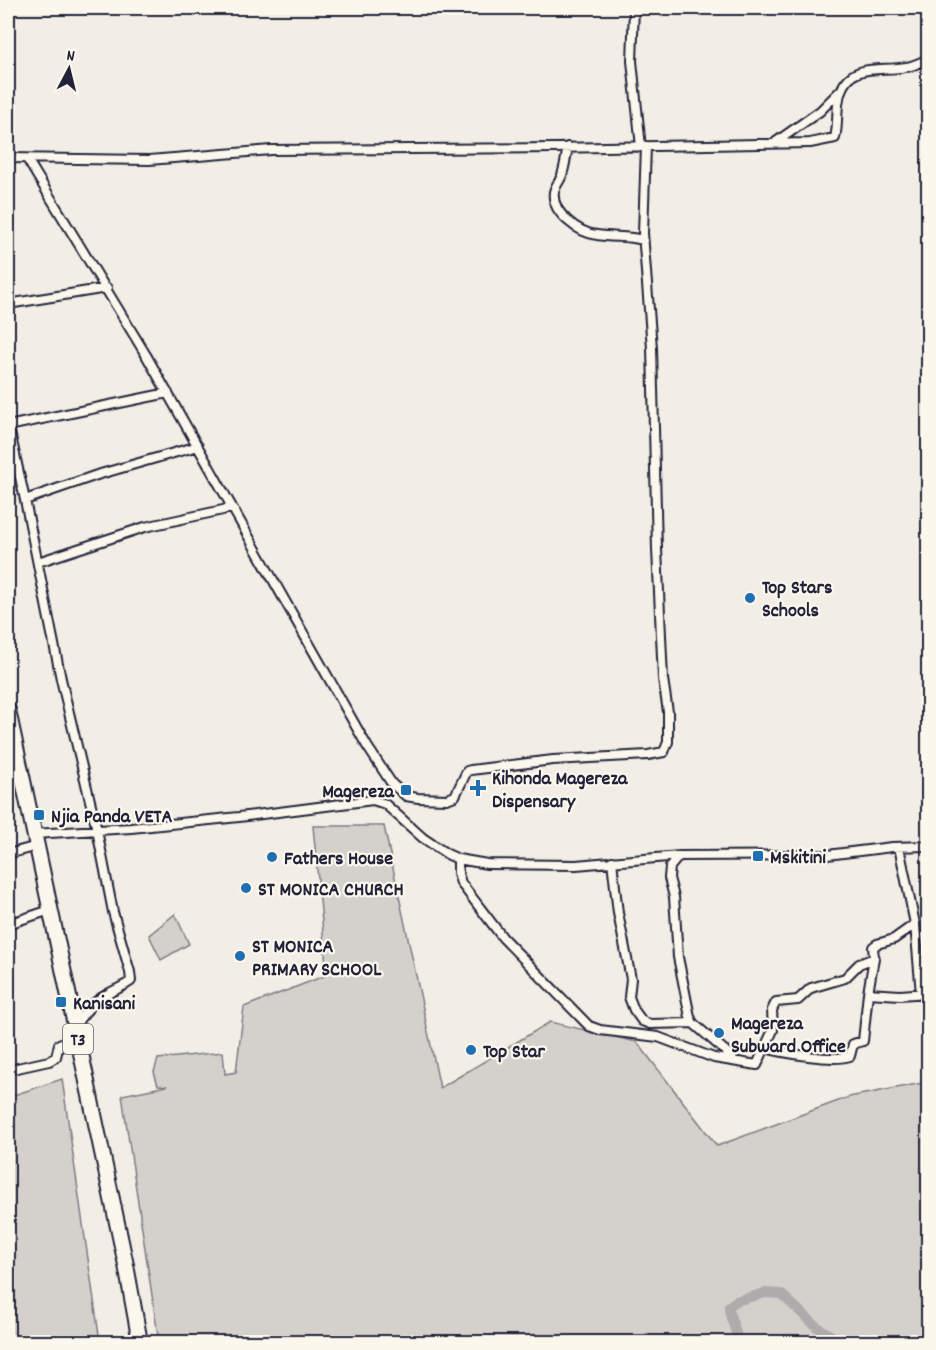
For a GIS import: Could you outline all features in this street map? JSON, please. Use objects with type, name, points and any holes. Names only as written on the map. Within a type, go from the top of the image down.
[{"type":"highway","name":"T3","points":[[8,710],[10,737],[35,840],[126,1265],[140,1342]]},
{"type":"street","points":[[27,159],[107,288],[367,746],[392,784],[406,796],[453,798],[468,771],[471,770],[553,760],[648,755],[664,752],[668,742],[668,712],[663,679],[657,549],[652,348],[643,240],[644,146],[632,61],[634,8]]},
{"type":"street","points":[[775,143],[820,111],[841,90],[848,78],[858,71],[907,67],[928,59]]},
{"type":"street","points":[[8,158],[149,160],[271,150],[810,143],[835,138],[841,90]]},
{"type":"street","points":[[568,147],[562,174],[554,190],[556,205],[562,215],[575,226],[595,235],[624,236],[643,240]]},
{"type":"street","points":[[8,304],[107,288]]},
{"type":"street","points":[[8,1070],[49,1061],[56,1057],[58,1044],[76,1031],[96,1001],[131,981],[128,961],[113,912],[97,830],[61,679],[8,425],[168,393]]},
{"type":"street","points":[[25,500],[98,475],[198,446]]},
{"type":"street","points":[[38,562],[144,527],[232,508]]},
{"type":"street","points":[[8,854],[35,840],[97,830],[296,811],[373,800],[385,804],[423,838],[458,859],[476,863],[576,865],[680,855],[827,855],[928,846]]},
{"type":"street","points":[[868,993],[925,994],[915,924],[899,847]]},
{"type":"street","points":[[680,855],[670,867],[669,878],[674,897],[678,957],[690,1017],[693,1023],[734,1061]]},
{"type":"street","points":[[458,859],[461,883],[503,938],[589,1026],[600,1030],[658,1036],[713,1057],[757,1065],[773,1030],[772,1010],[776,1002],[798,999],[815,986],[845,978],[860,964],[874,958]]},
{"type":"street","points":[[612,861],[618,913],[631,979],[629,997],[634,1010],[642,1021],[650,1024],[693,1023]]},
{"type":"street","points":[[8,924],[50,910]]},
{"type":"street","points":[[765,1048],[828,1058],[840,1059],[850,1056],[852,1045],[863,1041],[874,958],[873,949],[875,945],[894,939],[915,924]]},
{"type":"shaded area","points":[[313,826],[384,826],[440,1088],[550,1022],[637,1042],[717,1146],[849,1097],[928,1082],[928,1342],[159,1342],[122,1095],[167,1086],[158,1085],[154,1072],[158,1059],[223,1052],[225,1074],[236,1072],[244,1007],[327,975]]},
{"type":"shaded area","points":[[175,914],[189,944],[161,960],[149,935]]},
{"type":"shaded area","points":[[62,1079],[100,1342],[8,1342],[8,1097]]},
{"type":"waterway","points":[[736,1342],[729,1306],[736,1301],[765,1293],[781,1294],[816,1326],[841,1342]]},
{"type":"place","name":"Top Stars Schools","points":[[750,598]]},
{"type":"place","name":"Kihonda Magereza Dispensary","points":[[478,788]]},
{"type":"place","name":"Magereza","points":[[406,790]]},
{"type":"place","name":"Njia Panda VETA","points":[[39,815]]},
{"type":"place","name":"Mskitini","points":[[758,856]]},
{"type":"place","name":"Fathers House","points":[[272,857]]},
{"type":"place","name":"ST MONICA CHURCH","points":[[246,888]]},
{"type":"place","name":"ST MONICA PRIMARY SCHOOL","points":[[240,956]]},
{"type":"place","name":"Kanisani","points":[[61,1002]]},
{"type":"place","name":"Magereza Subward Office","points":[[719,1033]]},
{"type":"place","name":"Top Star","points":[[471,1050]]}]
